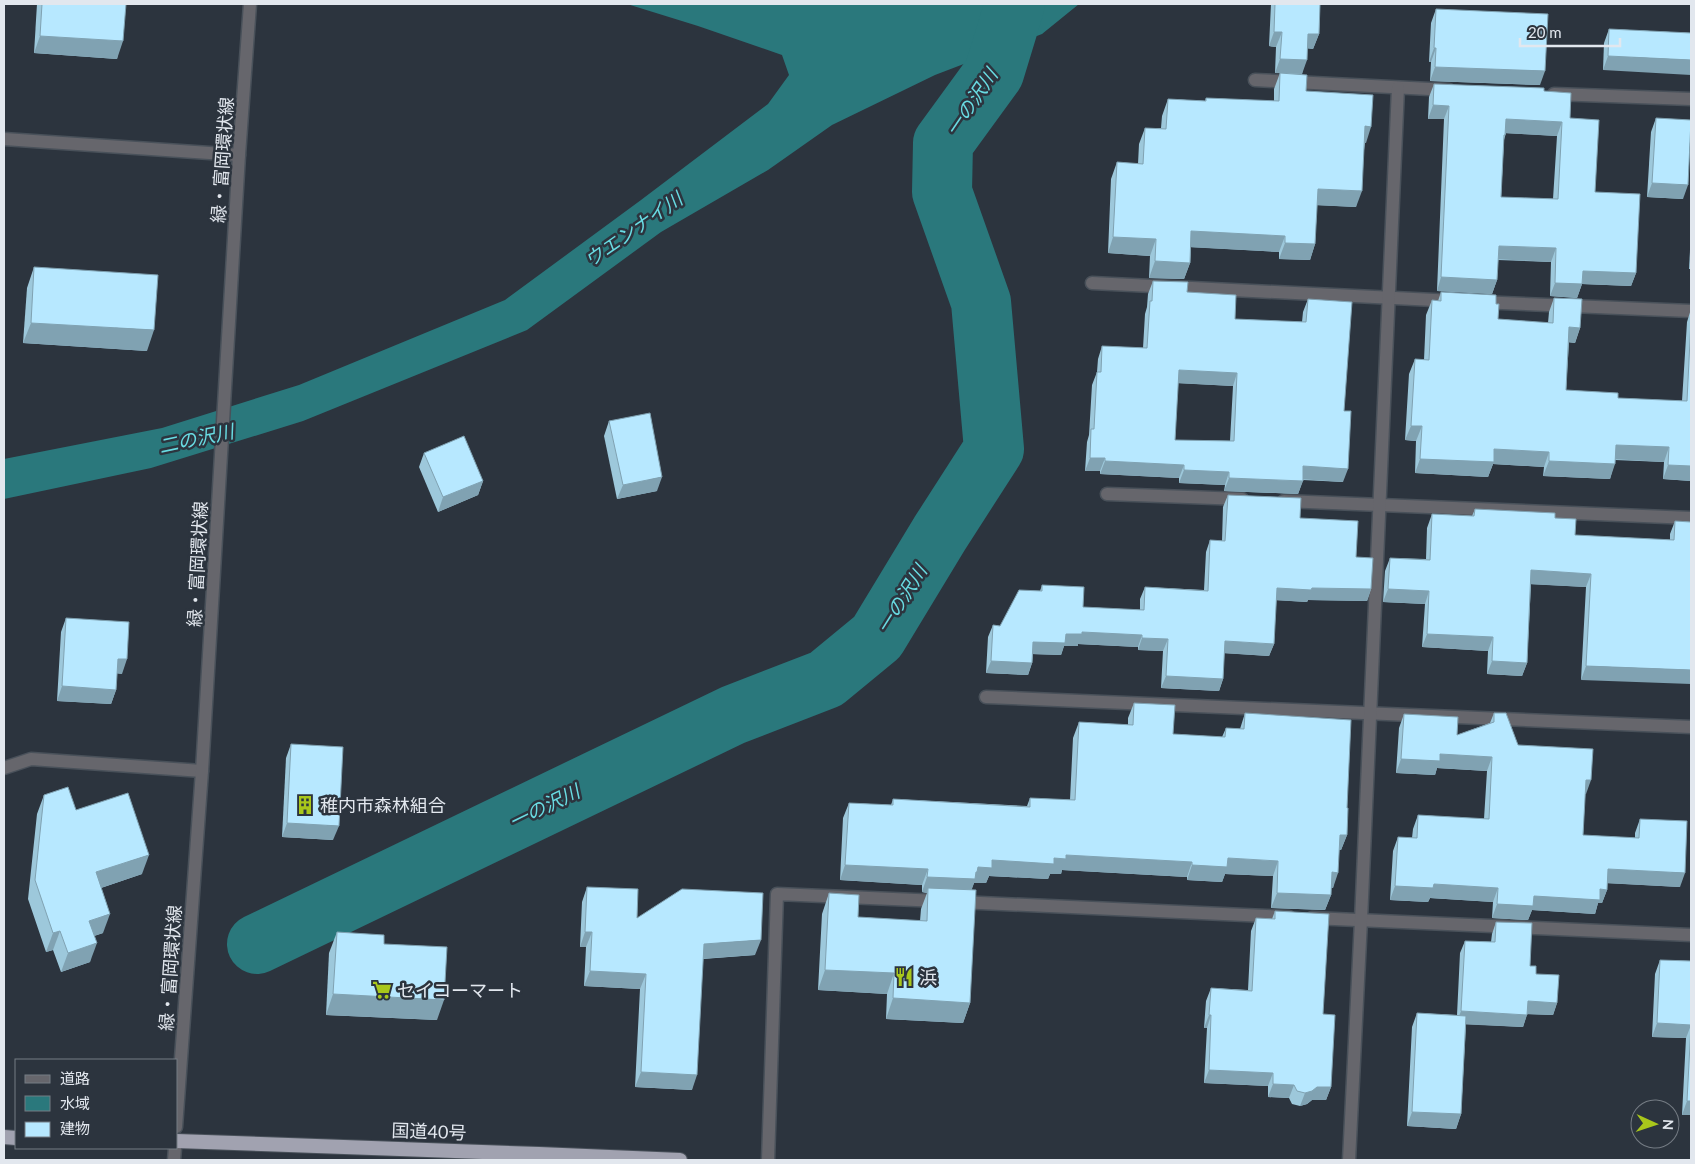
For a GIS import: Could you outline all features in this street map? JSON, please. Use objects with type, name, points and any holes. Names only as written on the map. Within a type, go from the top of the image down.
[{"type":"highway","name":"国道40号","points":[[178,1141],[680,1160]]},
{"type":"street","name":"緑・富岡環状線","points":[[178,1099],[202,771],[238,155],[250,4]]},
{"type":"street","points":[[1255,80],[1457,90]]},
{"type":"street","points":[[1349,1160],[1398,88]]},
{"type":"street","points":[[1545,94],[1691,99]]},
{"type":"street","points":[[4,139],[238,155]]},
{"type":"street","points":[[1092,283],[1691,311]]},
{"type":"street","points":[[1107,494],[1253,500]]},
{"type":"street","points":[[1272,501],[1691,518]]},
{"type":"street","points":[[986,697],[1691,727]]},
{"type":"street","points":[[4,768],[31,759],[202,771]]},
{"type":"street","points":[[768,1160],[777,894],[1691,935]]},
{"type":"water","points":[[627,4],[1079,4],[1042,34],[935,75],[832,125],[768,170],[661,232],[527,330],[303,421],[151,468],[4,499],[4,459],[162,428],[299,385],[505,300],[768,104],[789,75],[782,55]]},
{"type":"building","points":[[42,4],[126,4],[123,41],[40,36]]},
{"type":"building","points":[[1275,4],[1320,4],[1319,34],[1308,34],[1307,60],[1280,59],[1282,32],[1274,32]]},
{"type":"building","points":[[1436,9],[1548,14],[1545,71],[1435,67]]},
{"type":"building","points":[[1609,29],[1691,33],[1691,60],[1608,56]]},
{"type":"building","points":[[1280,73],[1307,75],[1306,91],[1373,95],[1371,127],[1365,126],[1362,191],[1318,189],[1315,244],[1285,243],[1285,236],[1191,231],[1190,263],[1155,261],[1156,239],[1113,237],[1117,162],[1143,164],[1145,128],[1166,129],[1168,99],[1206,101],[1206,98],[1279,101]]},
{"type":"building","points":[[1434,84],[1544,88],[1544,91],[1571,93],[1570,118],[1599,120],[1595,192],[1640,194],[1636,273],[1583,271],[1582,284],[1555,283],[1556,248],[1499,246],[1497,280],[1441,277],[1449,106],[1433,105]],"holes":[[[1506,119],[1562,122],[1558,199],[1501,197]]]},
{"type":"building","points":[[1656,118],[1691,120],[1688,185],[1652,183]]},
{"type":"building","points":[[34,267],[158,275],[154,330],[31,323]]},
{"type":"building","points":[[1153,281],[1188,282],[1187,292],[1236,295],[1235,319],[1306,322],[1308,299],[1352,302],[1344,411],[1351,411],[1348,469],[1303,466],[1303,481],[1229,478],[1229,472],[1184,470],[1184,465],[1105,461],[1105,458],[1090,458],[1091,429],[1094,429],[1097,372],[1101,372],[1102,346],[1147,348],[1150,301],[1152,301]],"holes":[[[1179,370],[1237,373],[1234,441],[1175,440]]]},
{"type":"building","points":[[1441,292],[1496,295],[1496,304],[1499,304],[1498,319],[1553,323],[1554,298],[1582,299],[1580,328],[1569,327],[1566,390],[1618,393],[1618,398],[1687,401],[1691,320],[1691,466],[1668,465],[1669,447],[1616,445],[1615,464],[1549,461],[1549,452],[1494,449],[1494,462],[1420,459],[1422,426],[1411,426],[1415,359],[1429,360],[1432,300],[1441,301]]},
{"type":"building","points":[[650,413],[662,477],[623,485],[609,421]]},
{"type":"building","points":[[464,436],[483,481],[443,497],[424,453]]},
{"type":"building","points":[[1228,495],[1301,498],[1300,518],[1358,521],[1356,557],[1373,558],[1371,589],[1312,588],[1311,590],[1277,588],[1274,644],[1225,641],[1223,679],[1166,676],[1168,639],[1142,638],[1142,635],[1082,632],[1082,634],[1066,634],[1065,643],[1033,642],[1032,663],[991,661],[993,625],[1000,626],[1019,590],[1042,591],[1042,585],[1084,587],[1083,607],[1144,610],[1145,587],[1208,591],[1210,540],[1225,541]]},
{"type":"building","points":[[1475,509],[1555,513],[1555,518],[1576,519],[1575,535],[1674,540],[1675,521],[1691,522],[1691,670],[1586,666],[1591,574],[1531,570],[1527,663],[1492,661],[1493,637],[1427,634],[1429,591],[1388,589],[1390,558],[1430,560],[1432,514],[1474,516]]},
{"type":"building","points":[[66,618],[129,622],[127,659],[118,659],[116,690],[62,686]]},
{"type":"building","points":[[1134,703],[1175,705],[1173,734],[1225,737],[1226,728],[1244,729],[1245,713],[1351,720],[1347,835],[1340,835],[1338,873],[1332,872],[1331,895],[1277,893],[1278,861],[1228,858],[1227,867],[1192,865],[1192,862],[1066,855],[1066,859],[1054,858],[1054,864],[992,860],[992,868],[978,867],[975,879],[927,877],[928,869],[845,865],[849,803],[893,805],[893,799],[1030,807],[1030,798],[1075,800],[1079,722],[1133,725]]},
{"type":"building","points":[[1494,713],[1506,713],[1518,745],[1593,749],[1591,780],[1586,780],[1583,835],[1639,838],[1640,819],[1687,821],[1685,873],[1608,869],[1607,890],[1600,889],[1600,900],[1534,896],[1533,906],[1497,904],[1498,888],[1434,884],[1433,888],[1395,886],[1398,837],[1417,838],[1418,815],[1489,819],[1492,757],[1440,754],[1440,761],[1401,759],[1404,714],[1458,717],[1457,735],[1494,722]]},
{"type":"building","name":"稚内市森林組合","points":[[291,744],[343,747],[339,826],[287,823]]},
{"type":"building","points":[[68,787],[76,810],[128,793],[149,855],[96,872],[110,914],[89,921],[97,943],[68,953],[60,931],[53,933],[35,880],[44,795]]},
{"type":"building","points":[[587,887],[638,889],[637,918],[682,889],[763,893],[761,940],[704,944],[697,1075],[641,1072],[646,974],[590,971],[592,932],[585,932]]},
{"type":"building","points":[[928,888],[976,890],[970,1003],[893,998],[894,973],[825,970],[829,893],[859,895],[858,917],[927,921]]},
{"type":"building","points":[[1275,911],[1329,914],[1323,1014],[1335,1015],[1331,1087],[1317,1087],[1305,1093],[1297,1091],[1294,1085],[1273,1084],[1273,1073],[1209,1070],[1211,988],[1252,991],[1256,918],[1275,919]]},
{"type":"building","points":[[1496,922],[1532,923],[1530,966],[1536,966],[1536,974],[1559,975],[1557,1003],[1528,1001],[1527,1015],[1461,1011],[1465,941],[1495,942]]},
{"type":"building","points":[[337,932],[384,935],[384,944],[447,947],[444,1000],[333,994]]},
{"type":"building","points":[[1660,960],[1691,961],[1691,1025],[1657,1023]]},
{"type":"building","points":[[1417,1013],[1466,1016],[1461,1114],[1412,1112]]},
{"type":"building","points":[[1691,1025],[1691,1101],[1687,1101]]},
{"type":"waterway","name":"一の沢川","points":[[257,944],[733,715],[826,679],[877,637],[994,449],[981,302],[942,192],[943,143],[994,73],[1015,4]]},
{"type":"place","name":"稚内市森林組合","points":[[305,805]]},
{"type":"place","name":"浜","points":[[904,977]]},
{"type":"place","name":"セイコーマート","points":[[382,990]]},
{"type":"water label","name":"ウエンナイ川","points":[[633,229]]},
{"type":"water label","name":"二の沢川","points":[[196,438]]}]
